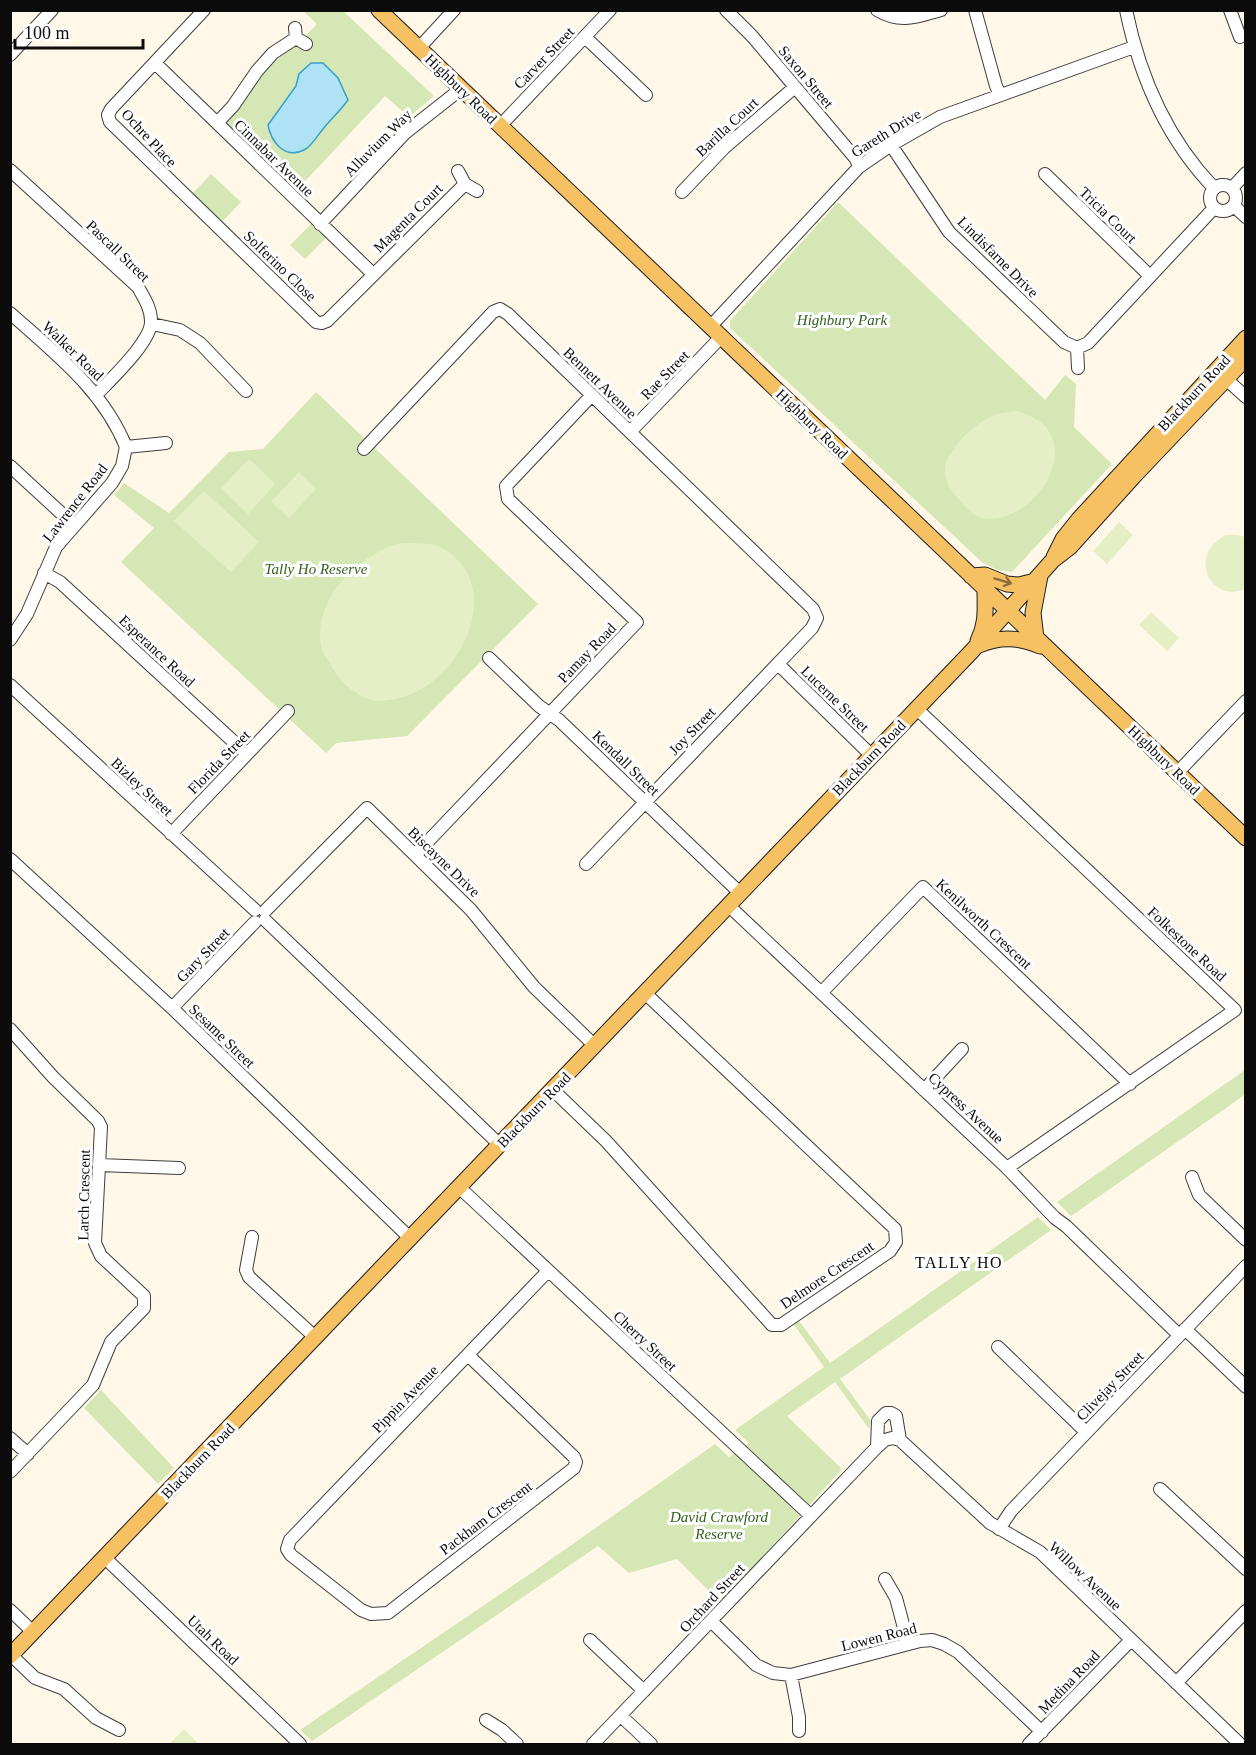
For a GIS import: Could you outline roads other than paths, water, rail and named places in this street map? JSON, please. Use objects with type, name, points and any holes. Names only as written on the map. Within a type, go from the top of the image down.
[{"type":"main road","name":"Highbury Road","points":[[379,10],[1245,838]]},
{"type":"main road","name":"Blackburn Road","points":[[11,1655],[460,1188],[1008,612],[1053,560],[1063,539],[1079,519],[1221,374],[1245,338]]},
{"type":"main road","name":"Blackburn Road","points":[[1221,374],[1245,358]]},
{"type":"main road","points":[[971,576],[985,575],[1007,584],[1019,585],[1038,577]]},
{"type":"main road","points":[[974,648],[988,641],[1010,637],[1040,643],[1033,613],[1038,577]]},
{"type":"main road","points":[[974,648],[985,624],[985,590]]},
{"type":"street","points":[[10,55],[52,10]]},
{"type":"street","points":[[155,63],[204,10]]},
{"type":"street","points":[[418,48],[454,10]]},
{"type":"street","name":"Carver Street","points":[[500,126],[610,10]]},
{"type":"street","name":"Saxon Street","points":[[726,10],[752,36],[856,159],[859,167]]},
{"type":"street","points":[[877,10],[888,17],[903,20],[941,10]]},
{"type":"street","points":[[975,10],[1000,96]]},
{"type":"street","points":[[1126,10],[1134,47],[1149,92],[1175,138],[1200,174],[1214,188]]},
{"type":"street","points":[[1230,10],[1240,37]]},
{"type":"street","points":[[217,123],[233,106],[257,71],[273,53],[299,37]]},
{"type":"street","points":[[585,37],[646,95]]},
{"type":"street","name":"Gareth Drive","points":[[710,327],[859,167],[891,145],[940,117],[1134,47]]},
{"type":"street","name":"Cinnabar Avenue","points":[[155,63],[373,274]]},
{"type":"street","name":"Ochre Place","points":[[155,63],[108,115],[110,122],[194,205]]},
{"type":"street","name":"Barilla Court","points":[[682,192],[724,148],[795,87]]},
{"type":"street","name":"Alluvium Way","points":[[320,224],[405,134],[461,89]]},
{"type":"street","name":"Lindisfarne Drive","points":[[891,145],[949,232],[1064,342],[1077,348]]},
{"type":"street","name":"Pascall Street","points":[[10,170],[138,287],[149,307],[152,324]]},
{"type":"street","name":"Magenta Court","points":[[458,171],[465,184],[477,191]]},
{"type":"street","points":[[1232,188],[1245,173]]},
{"type":"street","name":"Tricia Court","points":[[1045,174],[1150,276]]},
{"type":"street","name":"Magenta Court","points":[[373,274],[465,184]]},
{"type":"street","points":[[1226,185],[1236,194],[1237,200],[1228,211],[1214,208],[1210,201],[1210,194],[1214,188],[1226,185]]},
{"type":"street","name":"Solferino Close","points":[[194,205],[316,322],[327,321],[373,274]]},
{"type":"street","points":[[1234,206],[1245,217]]},
{"type":"street","points":[[1078,368],[1077,348],[1088,343],[1214,208]]},
{"type":"street","name":"Bennett Avenue","points":[[364,449],[493,312],[500,309],[508,314],[813,609],[817,618]]},
{"type":"street","name":"Walker Road","points":[[10,313],[77,373],[96,395],[118,428],[126,447]]},
{"type":"street","points":[[96,395],[142,345],[152,324],[180,330],[200,343],[246,391]]},
{"type":"street","name":"Rae Street","points":[[630,432],[721,337]]},
{"type":"street","points":[[1221,374],[1245,397]]},
{"type":"street","name":"Pamay Road","points":[[415,855],[637,622],[508,499],[506,486],[591,396]]},
{"type":"street","points":[[126,447],[165,443]]},
{"type":"street","name":"Lawrence Road","points":[[10,640],[27,614],[56,547],[112,483],[122,466],[126,447]]},
{"type":"street","points":[[10,466],[74,525]]},
{"type":"street","name":"Esperance Road","points":[[44,573],[60,582],[247,754]]},
{"type":"street","name":"Joy Street","points":[[586,864],[812,628],[817,618]]},
{"type":"street","name":"Kendall Street","points":[[489,658],[539,706],[559,720],[740,893]]},
{"type":"street","name":"Lucerne Street","points":[[778,664],[872,756]]},
{"type":"street","name":"Bizley Street","points":[[10,685],[260,916],[500,1145]]},
{"type":"street","points":[[1177,773],[1245,701]]},
{"type":"street","name":"Folkestone Road","points":[[917,709],[1235,1010],[1007,1168]]},
{"type":"street","name":"Florida Street","points":[[171,834],[288,711]]},
{"type":"street","name":"Biscayne Drive","points":[[260,916],[366,808],[471,910],[534,987],[595,1046]]},
{"type":"street","name":"Sesame Street","points":[[10,859],[172,1008],[411,1239]]},
{"type":"street","name":"Kenilworth Crescent","points":[[821,993],[924,887],[1130,1084]]},
{"type":"street","name":"Cypress Avenue","points":[[729,906],[1007,1168],[1055,1218],[1245,1387]]},
{"type":"street","name":"Gary Street","points":[[172,1008],[260,916]]},
{"type":"street","name":"Delmore Crescent","points":[[553,1090],[606,1141],[772,1325],[781,1325],[890,1251],[896,1242],[895,1229],[645,993]]},
{"type":"street","name":"Larch Crescent","points":[[10,1029],[53,1077],[98,1121],[101,1127],[95,1243],[101,1256],[144,1296],[144,1308],[111,1342],[93,1386],[10,1472]]},
{"type":"street","points":[[924,1090],[962,1049]]},
{"type":"street","points":[[99,1165],[179,1168]]},
{"type":"street","points":[[1192,1177],[1199,1195],[1245,1240]]},
{"type":"street","name":"Cherry Street","points":[[460,1188],[810,1515]]},
{"type":"street","points":[[252,1237],[246,1270],[249,1277],[315,1338]]},
{"type":"street","name":"Clivejay Street","points":[[999,1529],[1011,1511],[1245,1266]]},
{"type":"street","name":"Pippin Avenue","points":[[287,1549],[290,1540],[548,1271]]},
{"type":"street","points":[[998,1347],[1086,1432]]},
{"type":"street","name":"Packham Crescent","points":[[287,1549],[291,1555],[361,1610],[370,1614],[388,1612],[574,1468],[576,1462],[574,1457],[468,1355]]},
{"type":"street","points":[[877,1447],[878,1421],[886,1413],[896,1416],[900,1440]]},
{"type":"street","points":[[10,1438],[28,1454]]},
{"type":"street","name":"Orchard Street","points":[[593,1744],[877,1447],[885,1440],[892,1438],[900,1440]]},
{"type":"street","name":"Willow Avenue","points":[[900,1440],[990,1523],[1040,1552],[1240,1744]]},
{"type":"street","points":[[1160,1489],[1245,1569]]},
{"type":"street","name":"Utah Road","points":[[105,1558],[300,1744]]},
{"type":"street","points":[[885,1579],[896,1598],[908,1643]]},
{"type":"street","points":[[10,1610],[33,1632]]},
{"type":"street","points":[[1176,1683],[1245,1611]]},
{"type":"street","name":"Lowen Road","points":[[711,1621],[756,1665],[773,1673],[791,1675],[908,1643],[932,1640],[944,1644],[958,1652],[1042,1732]]},
{"type":"street","points":[[590,1640],[644,1691]]},
{"type":"street","name":"Medina Road","points":[[1029,1744],[1131,1640]]},
{"type":"street","points":[[11,1655],[35,1678],[64,1689],[96,1718],[118,1730]]},
{"type":"street","points":[[791,1675],[799,1717],[799,1731]]},
{"type":"street","points":[[621,1716],[651,1744]]},
{"type":"street","points":[[486,1720],[502,1730],[517,1744]]},
{"type":"water","points":[[311,63],[323,63],[338,78],[348,100],[310,146],[290,153],[275,143],[268,125],[296,86],[299,74]]},
{"type":"district","name":"TALLY HO","points":[[959,1262]]},
{"type":"park label","name":"Highbury Park","points":[[842,320]]},
{"type":"park label","name":"Tally Ho Reserve","points":[[316,569]]},
{"type":"park label","name":"David Crawford Reserve","points":[[719,1526]]}]
